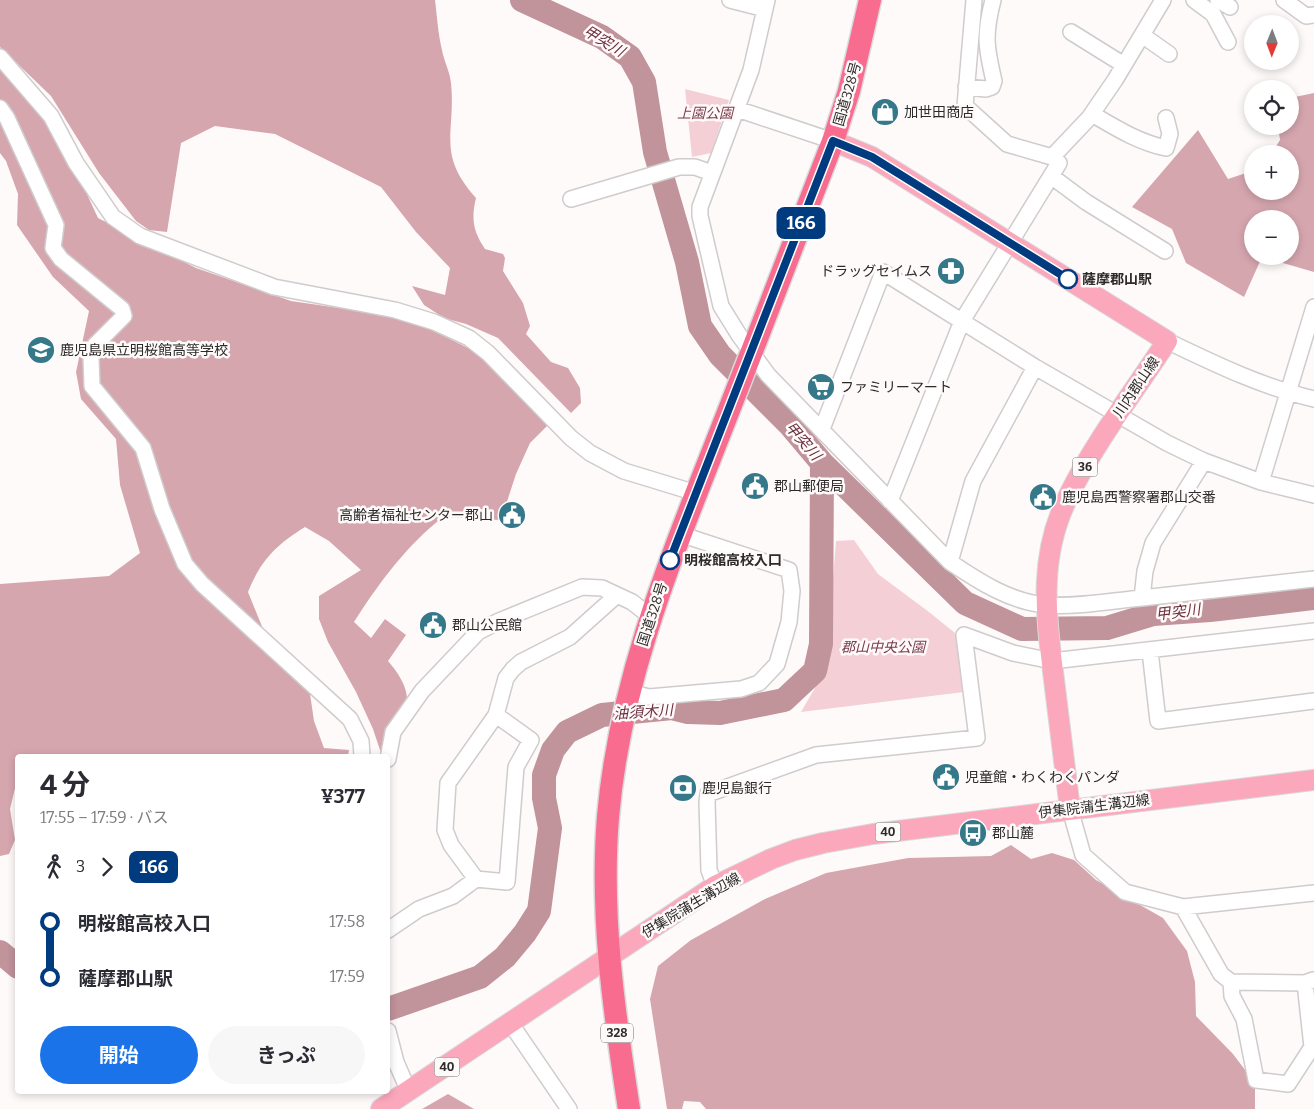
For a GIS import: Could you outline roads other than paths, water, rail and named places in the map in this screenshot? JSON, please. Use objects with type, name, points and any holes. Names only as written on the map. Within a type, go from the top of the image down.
[{"type":"highway","name":"国道328号","points":[[628,1109],[608,957],[606,869],[608,818],[618,743],[628,695],[651,617],[680,534],[833,141],[849,90],[870,0]]},
{"type":"main road","name":"川内郡山線","points":[[833,141],[872,157],[1167,341],[1118,414],[1068,495],[1056,526],[1048,564],[1046,608],[1070,809]]},
{"type":"main road","name":"伊集院蒲生溝辺線","points":[[382,1109],[715,886],[771,859],[823,843],[873,834],[1314,780]]},
{"type":"street","points":[[730,0],[766,4],[751,70],[700,208],[700,216],[721,306],[750,356],[950,562],[978,581],[1011,596],[1046,608],[1314,580]]},
{"type":"street","points":[[890,501],[962,321],[1059,163],[1052,157],[1007,144],[965,106],[974,0]]},
{"type":"street","points":[[966,87],[986,89],[992,87],[994,82],[986,45],[986,28],[993,0]]},
{"type":"street","points":[[1052,157],[1092,114],[1163,0]]},
{"type":"street","points":[[1194,0],[1213,14],[1228,42]]},
{"type":"street","points":[[1284,0],[1306,16],[1314,15]]},
{"type":"street","points":[[1070,32],[1124,65]]},
{"type":"street","points":[[1142,35],[1169,54]]},
{"type":"street","points":[[0,57],[51,116],[76,163],[113,217],[140,236],[274,287],[395,310],[434,322],[469,338],[488,353],[571,438],[590,453],[624,471],[696,493]]},
{"type":"street","points":[[0,108],[7,118],[56,225],[53,248],[61,259],[122,308],[124,316],[95,345],[91,364],[92,386],[143,448],[162,509],[185,564],[202,584],[350,719],[361,741],[362,754]]},
{"type":"street","points":[[737,109],[833,141]]},
{"type":"street","points":[[1092,114],[1147,144],[1166,148],[1170,134],[1166,118]]},
{"type":"street","points":[[571,199],[680,167],[694,166],[712,173]]},
{"type":"street","points":[[1051,176],[1086,202],[1165,251]]},
{"type":"street","points":[[822,429],[883,272],[1035,367],[1167,443],[1204,462],[1261,482],[1314,494]]},
{"type":"street","points":[[1261,482],[1314,307]]},
{"type":"street","points":[[1167,341],[1229,372],[1287,393],[1314,399]]},
{"type":"street","points":[[950,562],[973,482],[1035,367]]},
{"type":"street","points":[[1142,598],[1145,571],[1153,544],[1204,462]]},
{"type":"street","points":[[628,695],[649,697],[741,689],[760,683],[777,664],[789,622],[792,591],[789,570],[680,534]]},
{"type":"street","points":[[389,754],[393,732],[422,691],[478,632],[499,621],[582,587],[602,588],[632,602],[651,617]]},
{"type":"street","points":[[476,879],[451,845],[445,830],[448,783],[496,715],[506,678],[513,669],[521,662],[570,637],[616,595]]},
{"type":"street","points":[[715,886],[709,870],[708,794],[816,755],[977,738],[964,635],[1013,653],[1052,657],[1150,652],[1314,633]]},
{"type":"street","points":[[1150,652],[1158,720],[1314,701]]},
{"type":"street","points":[[390,929],[419,909],[453,896],[476,879],[507,882],[516,767],[531,740],[496,715]]},
{"type":"street","points":[[1070,809],[1083,856],[1125,892],[1183,907],[1314,893]]},
{"type":"street","points":[[1183,907],[1221,974],[1231,982],[1310,982],[1312,1047],[1288,1084],[1256,1080],[1244,1018],[1232,996],[1231,982]]},
{"type":"street","points":[[511,1024],[569,1109]]},
{"type":"street","points":[[390,1039],[396,1062],[409,1092]]},
{"type":"waterway","name":"甲突川","points":[[522,0],[602,37],[630,57],[644,82],[655,152],[687,262],[700,326],[720,355],[790,425],[822,463],[965,603],[1022,629],[1107,628],[1153,614],[1210,610],[1314,598]]},
{"type":"waterway","name":"油須木川","points":[[390,1008],[480,977],[505,957],[525,933],[539,911],[550,828],[544,798],[544,775],[553,750],[567,732],[602,715],[672,708],[688,712],[720,713],[784,700],[815,671],[821,644],[822,463]]},
{"type":"waterway","name":"油須木川","points":[[0,952],[15,964]]},
{"type":"place","name":"加世田商店","points":[[885,112]]},
{"type":"place","name":"ドラッグセイムス","points":[[951,271]]},
{"type":"place","name":"薩摩郡山駅","points":[[1068,279]]},
{"type":"place","name":"鹿児島県立明桜館高等学校","points":[[41,350]]},
{"type":"place","name":"ファミリーマート","points":[[821,387]]},
{"type":"place","name":"郡山郵便局","points":[[755,486]]},
{"type":"place","name":"鹿児島西警察署郡山交番","points":[[1043,497]]},
{"type":"place","name":"高齢者福祉センター郡山","points":[[512,515]]},
{"type":"place","name":"明桜館高校入口","points":[[670,560]]},
{"type":"place","name":"郡山公民館","points":[[433,625]]},
{"type":"place","name":"児童館・わくわくパンダ","points":[[946,777]]},
{"type":"place","name":"鹿児島銀行","points":[[683,788]]},
{"type":"place","name":"郡山麓","points":[[973,833]]},
{"type":"park label","name":"上園公園","points":[[705,113]]},
{"type":"park label","name":"郡山中央公園","points":[[883,647]]}]
